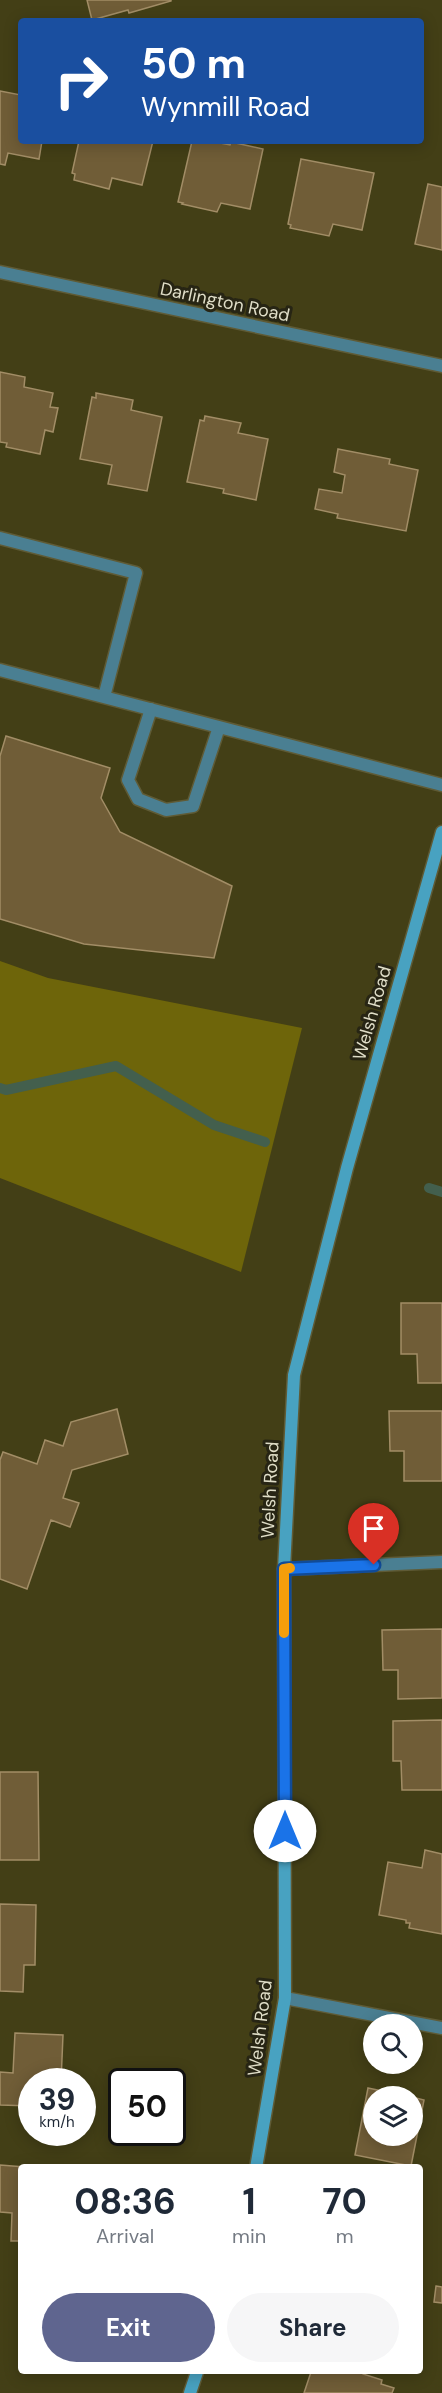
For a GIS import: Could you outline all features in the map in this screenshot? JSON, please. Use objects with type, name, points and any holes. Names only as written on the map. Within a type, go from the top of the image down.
[{"type":"main road","name":"Welsh Road","points":[[257,2164],[285,1998],[284,1569],[294,1375],[347,1168],[442,832]]},
{"type":"main road","points":[[190,2393],[196,2374]]},
{"type":"street","name":"Darlington Road","points":[[0,272],[442,366]]},
{"type":"street","points":[[0,538],[136,573],[104,697]]},
{"type":"street","points":[[0,670],[442,785]]},
{"type":"street","points":[[151,709],[128,780],[138,799],[166,810],[193,806],[219,727]]},
{"type":"street","points":[[284,1569],[442,1562]]},
{"type":"street","points":[[285,1998],[442,2028]]},
{"type":"shaded area","points":[[0,961],[48,978],[302,1028],[241,1272],[0,1178]]},
{"type":"building","points":[[87,0],[171,0],[129,13],[128,10],[92,18]]},
{"type":"building","points":[[0,91],[18,94],[18,144],[42,144],[39,159],[8,153],[5,165],[0,164]]},
{"type":"building","points":[[78,144],[152,144],[142,185],[112,178],[109,189],[74,180],[75,174],[72,173]]},
{"type":"building","points":[[191,144],[240,144],[263,149],[250,209],[221,203],[217,212],[178,202]]},
{"type":"building","points":[[301,159],[374,173],[362,230],[333,224],[329,236],[290,228],[291,225],[288,224]]},
{"type":"building","points":[[428,184],[442,187],[442,250],[415,244]]},
{"type":"building","points":[[0,372],[25,377],[24,387],[53,393],[50,407],[58,408],[53,432],[45,430],[40,454],[6,447],[7,443],[0,442]]},
{"type":"building","points":[[96,393],[133,400],[131,410],[162,417],[147,491],[108,484],[112,465],[80,459],[92,397],[96,398]]},
{"type":"building","points":[[205,416],[241,423],[238,433],[268,439],[256,500],[223,493],[224,489],[187,482],[200,420],[204,421]]},
{"type":"building","points":[[338,449],[390,459],[389,464],[418,470],[406,531],[337,518],[338,514],[315,509],[319,489],[342,493],[345,475],[334,472]]},
{"type":"building","points":[[6,736],[110,768],[101,798],[120,832],[232,886],[214,958],[84,944],[0,919],[0,756]]},
{"type":"building","points":[[401,1303],[442,1303],[442,1383],[418,1383],[417,1354],[401,1354]]},
{"type":"building","points":[[117,1409],[128,1454],[72,1470],[63,1498],[79,1503],[70,1527],[51,1520],[27,1589],[0,1579],[0,1460],[3,1452],[37,1464],[45,1440],[63,1446],[71,1422]]},
{"type":"building","points":[[389,1411],[442,1411],[442,1481],[404,1481],[404,1451],[390,1451]]},
{"type":"building","points":[[442,1629],[442,1698],[398,1699],[398,1670],[383,1670],[382,1630]]},
{"type":"building","points":[[442,1720],[442,1790],[402,1790],[401,1761],[393,1761],[393,1721]]},
{"type":"building","points":[[0,1772],[38,1772],[39,1860],[0,1860]]},
{"type":"building","points":[[425,1850],[442,1854],[442,1934],[409,1928],[410,1923],[406,1923],[406,1920],[379,1915],[388,1862],[422,1868]]},
{"type":"building","points":[[0,1904],[36,1905],[35,1965],[24,1965],[23,1992],[0,1991]]},
{"type":"building","points":[[15,2033],[63,2035],[62,2068],[18,2068],[18,2106],[0,2105],[0,2072],[13,2073]]},
{"type":"building","points":[[363,2114],[363,2146],[415,2146],[411,2164],[355,2155]]},
{"type":"building","points":[[0,2165],[18,2166],[18,2241],[11,2241],[12,2213],[0,2212]]},
{"type":"building","points":[[436,2286],[442,2287],[442,2303],[434,2302]]},
{"type":"building","points":[[310,2374],[363,2374],[382,2380],[381,2384],[394,2388],[392,2393],[304,2393]]},
{"type":"waterway","points":[[0,1088],[6,1090],[116,1066],[214,1125],[265,1142]]},
{"type":"waterway","points":[[429,1188],[442,1192]]},
{"type":"slow traffic","points":[[284,1633],[284,1569],[290,1568]]},
{"type":"route","points":[[285,1831],[284,1569],[374,1565]]}]
